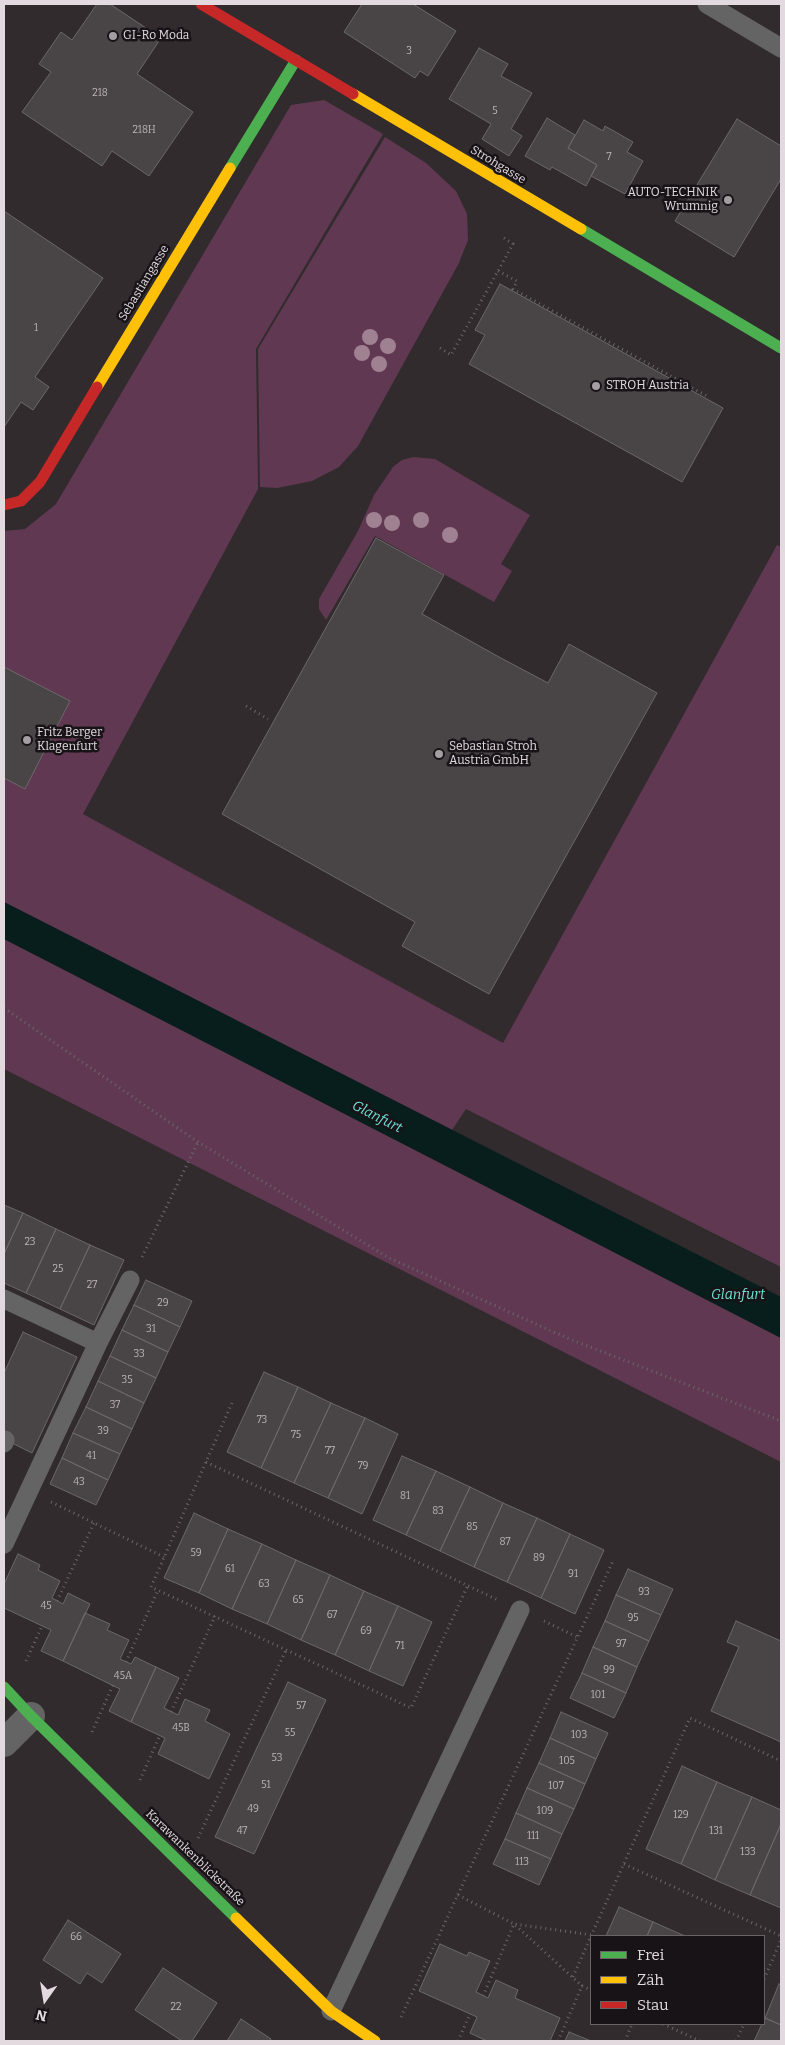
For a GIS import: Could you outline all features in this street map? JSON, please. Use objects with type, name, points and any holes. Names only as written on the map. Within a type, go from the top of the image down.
[{"type":"street","name":"Strohgasse","points":[[202,4],[781,348]]},
{"type":"street","name":"Sebastiangasse","points":[[4,505],[21,501],[40,482],[296,60]]},
{"type":"street","name":"Karawankenblickstraße","points":[[4,1687],[31,1716],[331,2011],[375,2041]]},
{"type":"street","points":[[4,1743],[31,1716]]},
{"type":"lane","points":[[707,4],[781,48]]},
{"type":"lane","points":[[4,1544],[98,1343],[130,1280]]},
{"type":"lane","points":[[4,1299],[98,1343]]},
{"type":"lane","points":[[331,2011],[520,1610]]},
{"type":"path","points":[[440,348],[451,355],[513,244],[501,236]]},
{"type":"path","points":[[498,271],[517,281],[514,289],[707,396]]},
{"type":"path","points":[[246,706],[268,719]]},
{"type":"path","points":[[4,1008],[198,1142],[389,1258],[567,1338],[781,1421]]},
{"type":"path","points":[[130,1280],[198,1142]]},
{"type":"path","points":[[232,1403],[151,1587],[411,1708],[468,1586]]},
{"type":"path","points":[[206,1462],[577,1637]]},
{"type":"path","points":[[28,1491],[164,1557]]},
{"type":"path","points":[[57,1601],[94,1523]]},
{"type":"path","points":[[401,2017],[613,1561]]},
{"type":"path","points":[[126,1662],[158,1590]]},
{"type":"path","points":[[171,1712],[215,1616]]},
{"type":"path","points":[[26,1661],[42,1626]]},
{"type":"path","points":[[198,1838],[286,1650]]},
{"type":"path","points":[[92,1732],[112,1685]]},
{"type":"path","points":[[592,1935],[690,1718],[781,1761]]},
{"type":"path","points":[[139,1782],[160,1735]]},
{"type":"path","points":[[624,1864],[781,1936]]},
{"type":"path","points":[[458,1895],[514,1924],[582,1986],[590,1990]]},
{"type":"path","points":[[514,1924],[590,1936]]},
{"type":"path","points":[[483,1996],[514,1924]]},
{"type":"path","points":[[573,1977],[590,1940]]},
{"type":"path","points":[[765,1977],[781,1940]]},
{"type":"path","points":[[558,2041],[582,1986]]},
{"type":"path","points":[[458,2041],[470,2014]]},
{"type":"path","points":[[625,2041],[632,2025]]},
{"type":"path","points":[[665,2025],[700,2041]]},
{"type":"path","points":[[736,2041],[744,2025]]},
{"type":"shaded area","points":[[324,100],[383,134],[256,349],[258,489],[83,814],[503,1043],[777,545],[781,547],[781,1267],[466,1109],[452,1130],[4,902],[4,531],[25,529],[56,504],[291,105]]},
{"type":"shaded area","points":[[385,137],[426,163],[456,191],[467,214],[468,240],[459,263],[358,446],[339,467],[312,481],[277,488],[260,487],[258,349]]},
{"type":"shaded area","points":[[413,457],[435,459],[530,515],[501,564],[512,571],[494,602],[375,536],[326,620],[319,609],[319,599],[358,531],[374,495],[393,467],[402,460]]},
{"type":"shaded area","points":[[4,939],[781,1338],[781,1462],[4,1069]]},
{"type":"water","name":"Glanfurt","points":[[4,902],[781,1297],[781,1338],[4,939]]},
{"type":"building","points":[[97,4],[110,4],[161,38],[137,74],[193,112],[149,176],[112,151],[102,166],[22,112],[51,72],[39,64],[61,32],[72,40]]},
{"type":"building","points":[[362,4],[413,4],[456,31],[428,76],[420,71],[415,78],[344,32]]},
{"type":"building","points":[[479,48],[508,64],[501,76],[532,93],[511,129],[522,136],[509,156],[482,139],[491,124],[449,99]]},
{"type":"building","points":[[547,118],[575,135],[568,148],[597,165],[586,186],[552,167],[550,170],[525,156]]},
{"type":"building","name":"AUTO-TECHNIK Wrumnig","points":[[737,119],[781,146],[781,179],[734,257],[675,221]]},
{"type":"building","points":[[584,120],[603,131],[605,126],[633,142],[627,152],[643,161],[625,194],[591,176],[597,165],[568,148]]},
{"type":"building","points":[[4,211],[103,278],[35,377],[49,387],[33,410],[21,402],[4,427]]},
{"type":"building","name":"STROH Austria","points":[[500,284],[723,408],[682,482],[469,364],[485,335],[475,330]]},
{"type":"building","name":"Sebastian Stroh Austria GmbH","points":[[376,538],[444,575],[422,614],[499,657],[548,683],[569,644],[657,693],[489,994],[402,946],[415,922],[222,814]]},
{"type":"building","name":"Fritz Berger Klagenfurt","points":[[4,667],[70,701],[25,789],[4,778]]},
{"type":"building","points":[[4,1205],[23,1213],[4,1254]]},
{"type":"building","points":[[23,1213],[56,1229],[26,1293],[4,1283],[4,1254]]},
{"type":"building","points":[[56,1229],[90,1245],[60,1309],[26,1293]]},
{"type":"building","points":[[90,1245],[124,1260],[94,1325],[60,1309]]},
{"type":"building","points":[[146,1280],[192,1301],[180,1327],[134,1305]]},
{"type":"building","points":[[134,1305],[180,1327],[168,1352],[122,1330]]},
{"type":"building","points":[[122,1330],[168,1352],[156,1378],[110,1356]]},
{"type":"building","points":[[23,1332],[77,1357],[32,1453],[4,1439],[4,1373]]},
{"type":"building","points":[[110,1356],[156,1378],[144,1403],[98,1381]]},
{"type":"building","points":[[264,1372],[298,1387],[261,1468],[227,1452]]},
{"type":"building","points":[[98,1381],[144,1403],[132,1429],[86,1407]]},
{"type":"building","points":[[298,1387],[331,1403],[294,1483],[261,1468]]},
{"type":"building","points":[[331,1403],[365,1418],[328,1498],[294,1483]]},
{"type":"building","points":[[86,1407],[132,1429],[120,1454],[73,1433]]},
{"type":"building","points":[[365,1418],[398,1434],[362,1514],[328,1498]]},
{"type":"building","points":[[73,1433],[120,1454],[108,1480],[62,1458]]},
{"type":"building","points":[[402,1456],[436,1471],[406,1535],[373,1520]]},
{"type":"building","points":[[62,1458],[108,1480],[96,1505],[50,1484]]},
{"type":"building","points":[[436,1471],[470,1487],[440,1551],[406,1535]]},
{"type":"building","points":[[470,1487],[503,1503],[474,1567],[440,1551]]},
{"type":"building","points":[[503,1503],[537,1518],[507,1582],[474,1567]]},
{"type":"building","points":[[194,1513],[228,1529],[199,1593],[164,1578]]},
{"type":"building","points":[[537,1518],[570,1534],[541,1598],[507,1582]]},
{"type":"building","points":[[228,1529],[262,1544],[232,1609],[199,1593]]},
{"type":"building","points":[[570,1534],[604,1550],[575,1614],[541,1598]]},
{"type":"building","points":[[262,1544],[296,1560],[267,1624],[232,1609]]},
{"type":"building","points":[[18,1554],[40,1565],[38,1570],[60,1581],[52,1598],[63,1604],[68,1593],[90,1604],[63,1661],[41,1651],[51,1630],[4,1608],[4,1584]]},
{"type":"building","points":[[296,1560],[330,1575],[301,1640],[267,1624]]},
{"type":"building","points":[[628,1569],[673,1589],[661,1615],[616,1595]]},
{"type":"building","points":[[330,1575],[364,1591],[335,1655],[301,1640]]},
{"type":"building","points":[[364,1591],[398,1606],[369,1671],[335,1655]]},
{"type":"building","points":[[616,1595],[661,1615],[649,1641],[605,1621]]},
{"type":"building","points":[[398,1606],[432,1622],[403,1686],[369,1671]]},
{"type":"building","points":[[85,1613],[110,1624],[107,1630],[129,1640],[120,1659],[131,1664],[135,1657],[156,1667],[131,1722],[109,1711],[120,1689],[63,1661]]},
{"type":"building","points":[[605,1621],[649,1641],[637,1667],[593,1647]]},
{"type":"building","points":[[736,1621],[781,1641],[781,1742],[711,1711],[739,1647],[727,1642]]},
{"type":"building","points":[[593,1647],[637,1667],[626,1693],[582,1673]]},
{"type":"building","points":[[156,1667],[179,1678],[164,1708],[178,1715],[185,1699],[210,1710],[205,1721],[230,1734],[209,1779],[158,1754],[165,1738],[131,1722]]},
{"type":"building","points":[[582,1673],[626,1693],[614,1718],[570,1698]]},
{"type":"building","points":[[288,1682],[326,1700],[254,1854],[215,1837]]},
{"type":"building","points":[[561,1712],[608,1733],[596,1759],[550,1738]]},
{"type":"building","points":[[550,1738],[596,1759],[585,1784],[539,1763]]},
{"type":"building","points":[[539,1763],[585,1784],[574,1809],[527,1788]]},
{"type":"building","points":[[682,1766],[717,1782],[681,1864],[646,1849]]},
{"type":"building","points":[[717,1782],[752,1797],[715,1880],[681,1864]]},
{"type":"building","points":[[527,1788],[574,1809],[562,1834],[516,1813]]},
{"type":"building","points":[[752,1797],[781,1810],[781,1824],[750,1895],[715,1880]]},
{"type":"building","points":[[516,1813],[562,1834],[551,1859],[505,1839]]},
{"type":"building","points":[[781,1824],[781,1908],[750,1895]]},
{"type":"building","points":[[505,1839],[551,1859],[539,1885],[493,1864]]},
{"type":"building","points":[[619,1907],[653,1922],[647,1935],[606,1935]]},
{"type":"building","points":[[68,1920],[121,1954],[102,1983],[87,1973],[80,1984],[43,1960]]},
{"type":"building","points":[[653,1922],[683,1935],[647,1935]]},
{"type":"building","points":[[440,1944],[467,1956],[469,1952],[490,1961],[476,1992],[488,1998],[496,1980],[518,1990],[515,1998],[560,2018],[550,2041],[487,2041],[470,2033],[477,2017],[419,1991]]},
{"type":"building","points":[[163,1968],[217,2003],[192,2041],[182,2041],[135,2010]]},
{"type":"building","points":[[779,1984],[781,1985],[781,2025],[765,2018]]},
{"type":"building","points":[[765,2018],[781,2025],[781,2041],[754,2041],[762,2025],[765,2025]]},
{"type":"building","points":[[241,2019],[271,2039],[270,2041],[227,2041]]},
{"type":"building","points":[[569,2032],[591,2041],[565,2041]]},
{"type":"traffic: fast","points":[[230,168],[296,60]]},
{"type":"traffic: fast","points":[[581,229],[781,348]]},
{"type":"traffic: fast","points":[[4,1687],[236,1918]]},
{"type":"traffic: slow","points":[[353,94],[581,229]]},
{"type":"traffic: slow","points":[[97,387],[230,168]]},
{"type":"traffic: slow","points":[[236,1918],[331,2011],[375,2041]]},
{"type":"traffic: jam","points":[[201,4],[353,94]]},
{"type":"traffic: jam","points":[[4,505],[21,501],[40,482],[97,387]]},
{"type":"place","name":"GI-Ro Moda","points":[[113,36]]},
{"type":"place","name":"AUTO-TECHNIK Wrumnig","points":[[728,200]]},
{"type":"place","name":"STROH Austria","points":[[596,386]]},
{"type":"place","name":"Fritz Berger Klagenfurt","points":[[27,740]]},
{"type":"place","name":"Sebastian Stroh Austria GmbH","points":[[439,754]]}]
